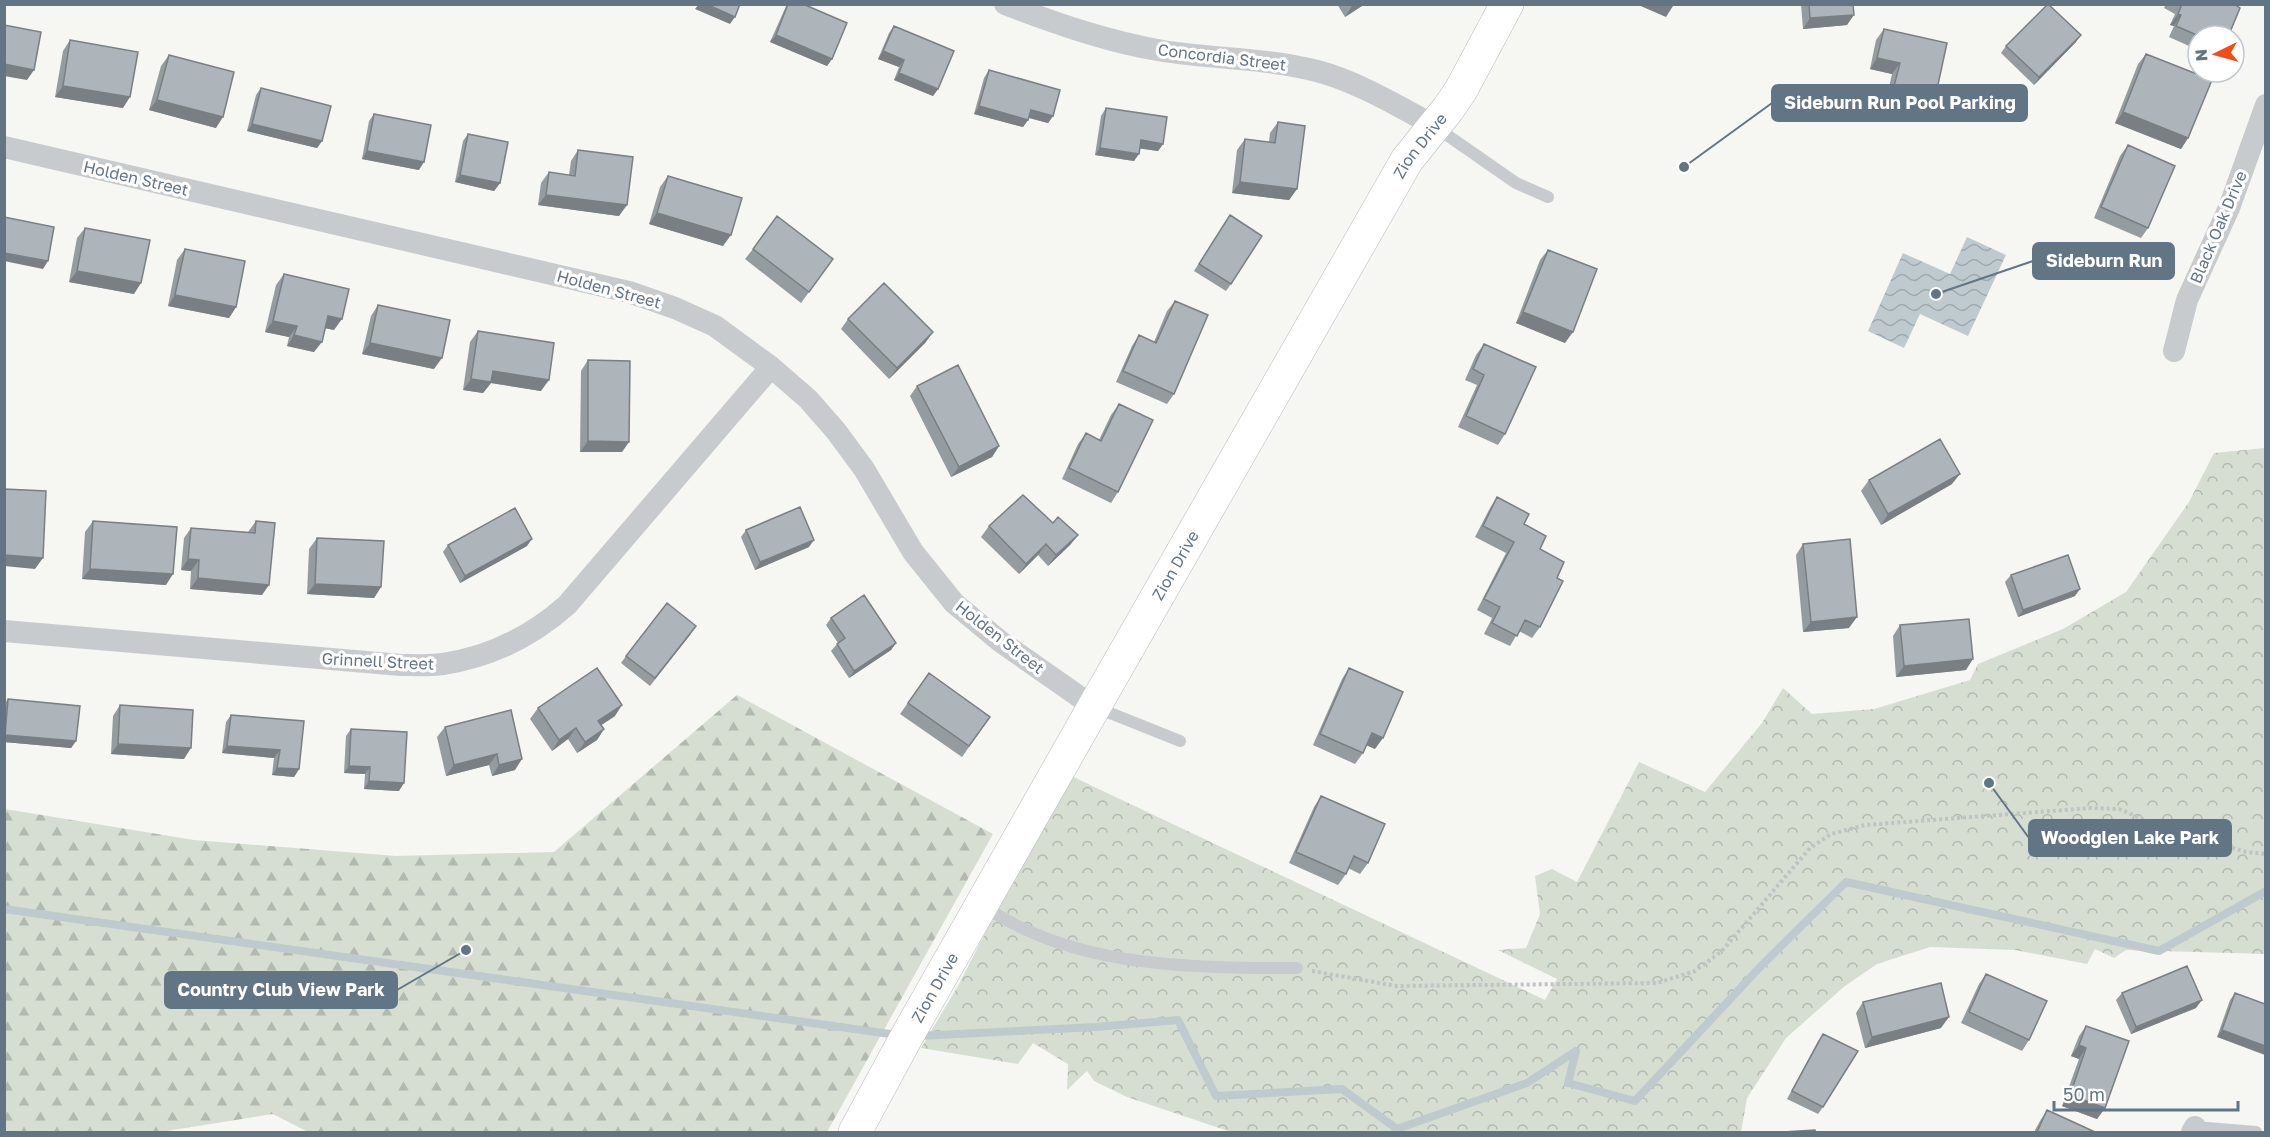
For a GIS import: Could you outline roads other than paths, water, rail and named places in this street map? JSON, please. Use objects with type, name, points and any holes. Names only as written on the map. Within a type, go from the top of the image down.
[{"type":"main road","name":"Zion Drive","points":[[855,1132],[1094,707],[1407,160],[1461,90],[1507,4]]},
{"type":"street","name":"Concordia Street","points":[[1005,4],[1046,20],[1105,38],[1161,51],[1283,63],[1320,71],[1378,95],[1433,125]]},
{"type":"street","name":"Black Oak Drive","points":[[2174,351],[2187,300],[2229,208],[2265,105]]},
{"type":"street","name":"Holden Street","points":[[4,147],[629,292],[675,308],[716,326],[771,367],[808,399],[836,431],[864,469],[913,552],[954,603],[1001,642],[1094,707]]},
{"type":"street","name":"Grinnell Street","points":[[4,631],[401,665],[441,665],[476,657],[520,639],[547,623],[567,605],[771,367]]},
{"type":"lane","points":[[1433,125],[1515,183],[1548,197]]},
{"type":"lane","points":[[1094,707],[1180,741]]},
{"type":"lane","points":[[981,906],[1031,932],[1069,945],[1130,960],[1224,968],[1297,968]]},
{"type":"lane","points":[[2193,1130],[2256,1132]]},
{"type":"water","points":[[1967,237],[2006,255],[1968,336],[1920,314],[1904,348],[1868,331],[1903,253],[1950,274]]},
{"type":"waterway","points":[[918,1036],[1096,1027],[1178,1020],[1216,1096],[1342,1089],[1397,1129],[1527,1083],[1576,1051],[1568,1083],[1635,1101],[1761,966],[1846,882],[2159,951],[2266,891]]},
{"type":"waterway","points":[[4,909],[897,1035]]},
{"type":"place","name":"Sideburn Run Pool Parking","points":[[1684,167]]},
{"type":"place","name":"Sideburn Run","points":[[1936,294]]},
{"type":"place","name":"Woodglen Lake Park","points":[[1989,783]]},
{"type":"place","name":"Country Club View Park","points":[[466,950]]}]
